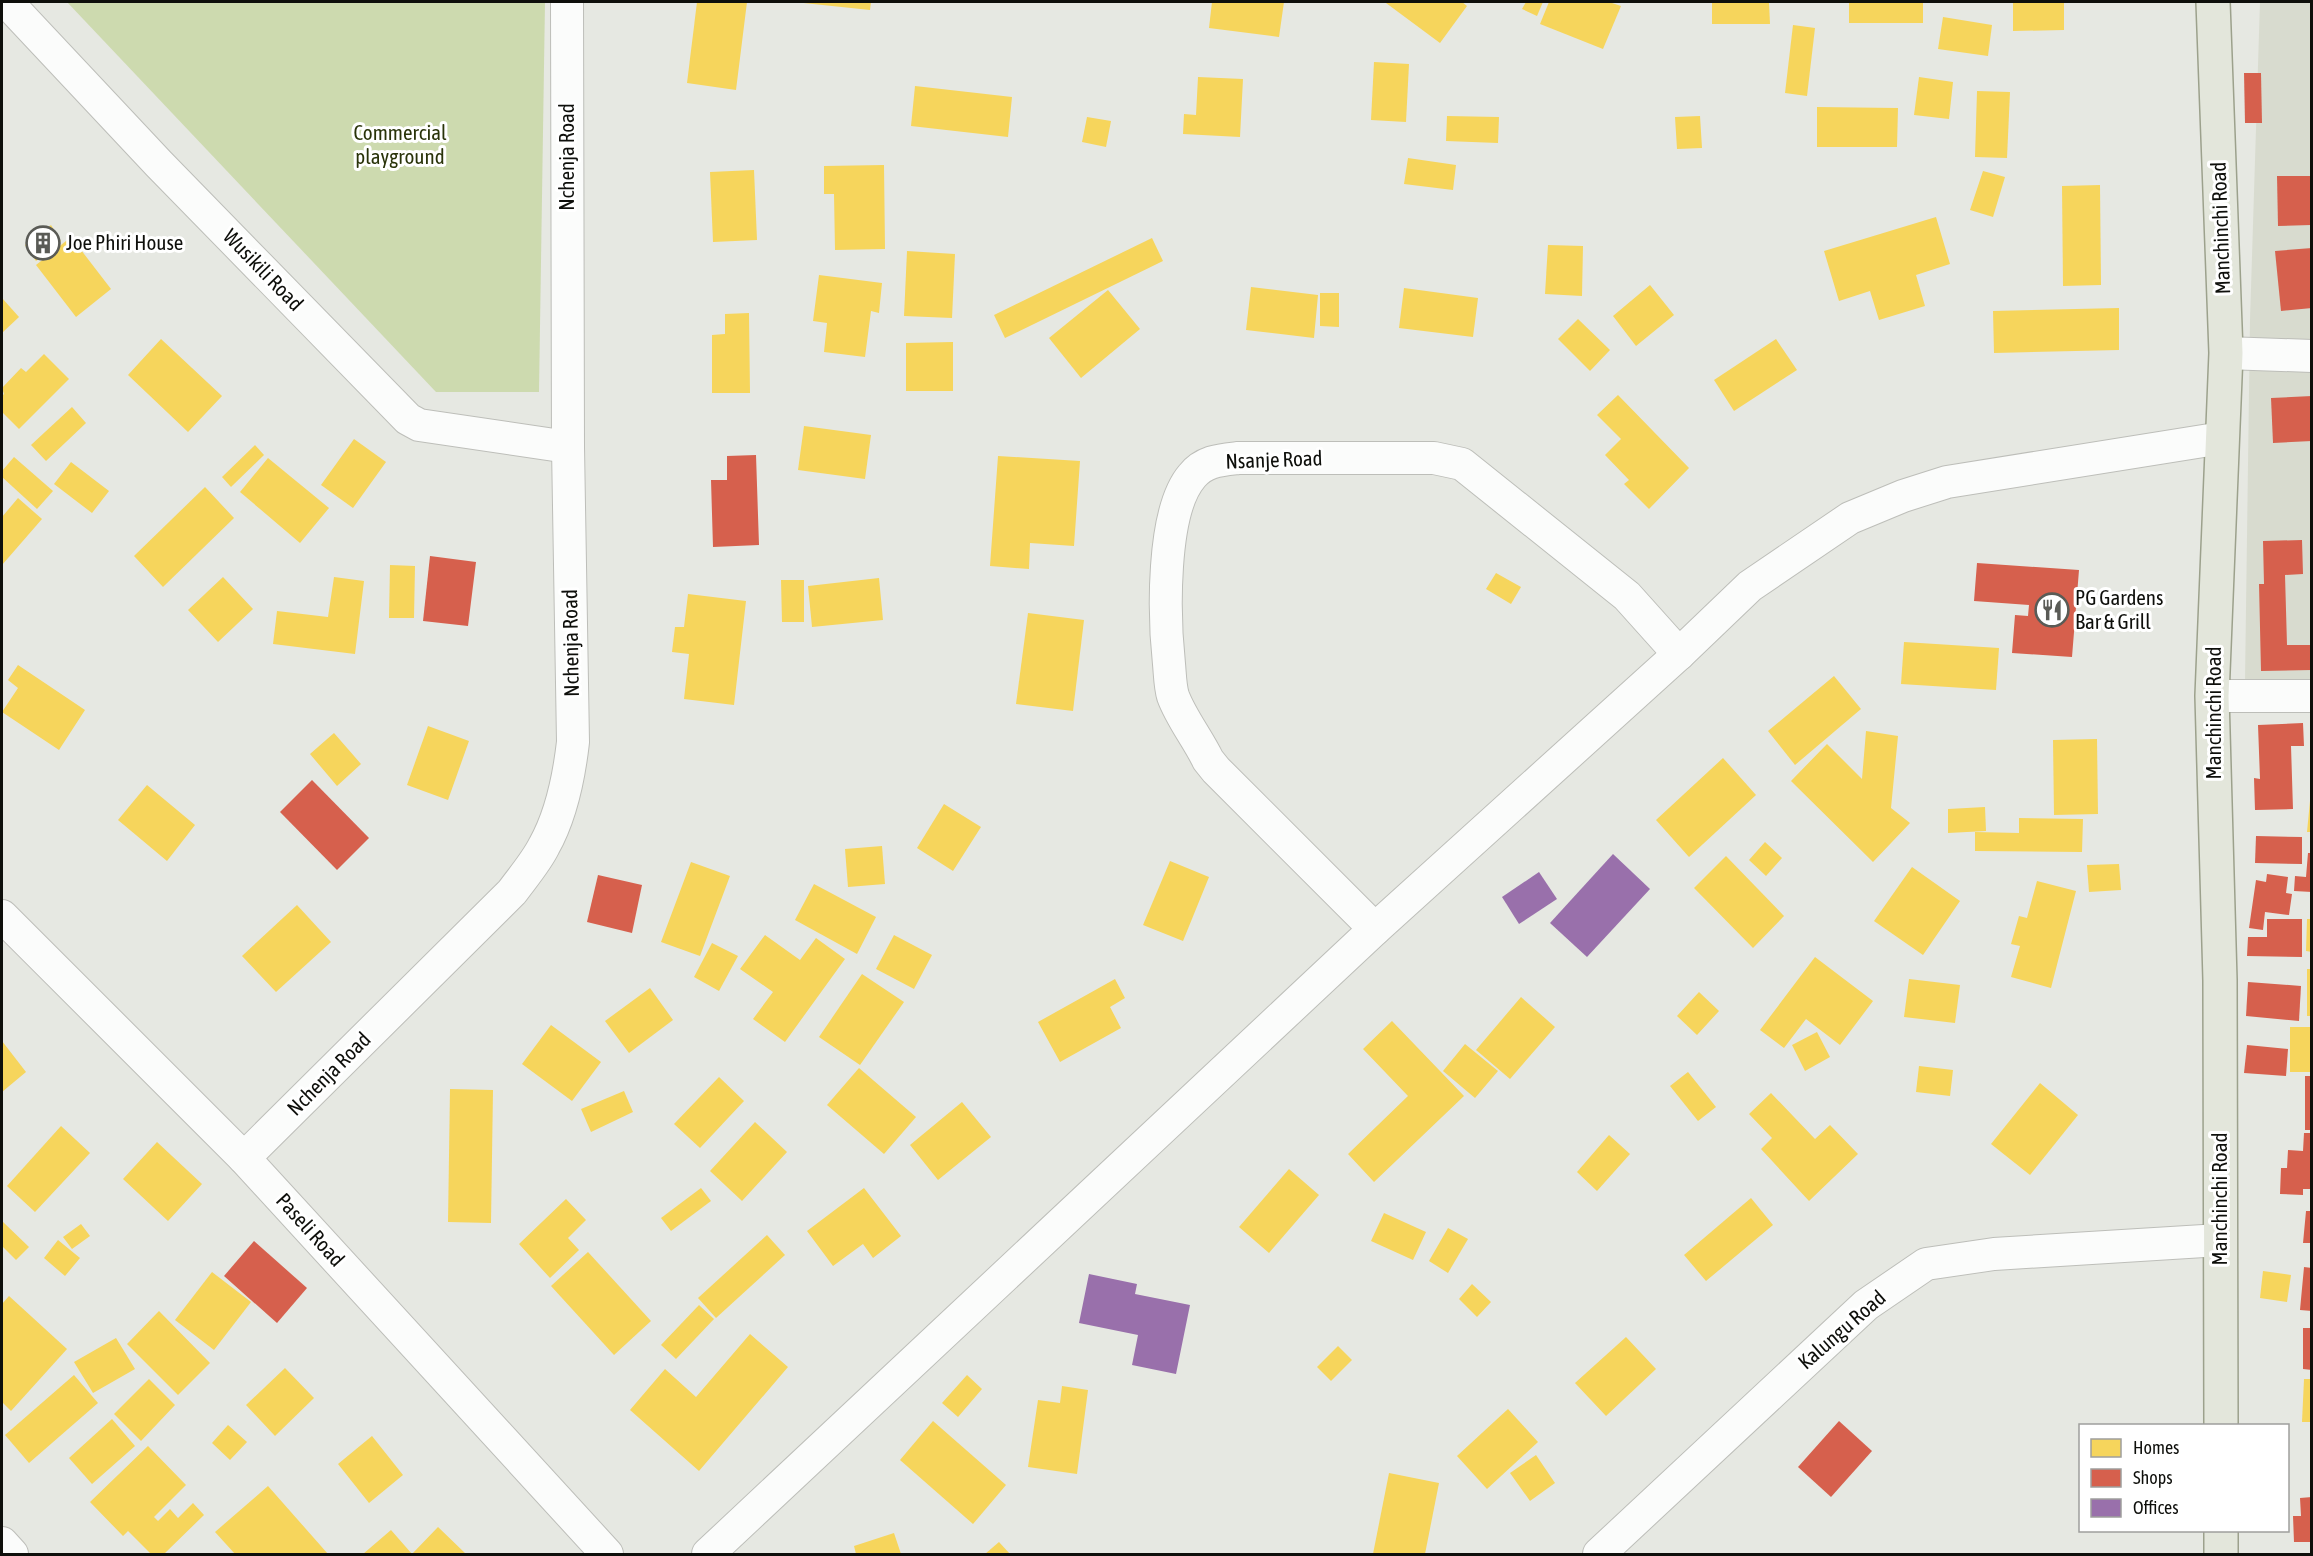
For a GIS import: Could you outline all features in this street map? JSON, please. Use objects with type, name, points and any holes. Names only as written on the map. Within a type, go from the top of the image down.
[{"type":"main road","name":"Manchinchi Road","points":[[2213,2],[2226,353],[2212,696],[2220,980],[2221,1424]]},
{"type":"main road","points":[[2221,1532],[2221,1554]]},
{"type":"street","name":"Wusikili Road","points":[[7,2],[159,164],[408,419],[419,425],[568,447]]},
{"type":"street","name":"Nchenja Road","points":[[244,1158],[512,892],[544,846],[560,810],[573,742],[568,447],[567,2]]},
{"type":"street","points":[[2226,353],[2312,356]]},
{"type":"street","points":[[708,1554],[1375,929],[1679,654],[1750,586],[1850,518],[1903,496],[1947,482],[2222,438]]},
{"type":"street","name":"Nsanje Road","points":[[1375,929],[1216,770],[1208,760],[1173,695],[1165,626],[1168,557],[1177,506],[1191,476],[1204,465],[1219,460],[1238,458],[1434,458],[1462,464],[1627,596],[1679,654]]},
{"type":"street","points":[[2212,696],[2312,696]]},
{"type":"street","name":"Paseli Road","points":[[2,916],[244,1158],[607,1554]]},
{"type":"street","name":"Kalungu Road","points":[[1599,1554],[1866,1305],[1926,1264],[1994,1254],[2220,1240]]},
{"type":"street","points":[[2,1543],[12,1554]]},
{"type":"shaded area","points":[[2260,2],[2311,2],[2311,679],[2245,681],[2250,320]]},
{"type":"green space","name":"Commercial playground","points":[[67,2],[545,2],[539,392],[436,392]]},
{"type":"building: Homes","points":[[697,2],[747,2],[736,90],[687,83]]},
{"type":"building: Homes","points":[[794,2],[871,2],[870,10]]},
{"type":"building: Homes","points":[[1212,2],[1284,2],[1279,37],[1209,28]]},
{"type":"building: Homes","points":[[1462,2],[1467,6],[1440,43],[1386,3]]},
{"type":"building: Homes","points":[[1526,2],[1543,2],[1537,16],[1522,9]]},
{"type":"building: Homes","points":[[1549,2],[1609,2],[1621,6],[1603,49],[1540,24]]},
{"type":"building: Homes","points":[[1712,2],[1769,2],[1770,24],[1712,24]]},
{"type":"building: Homes","points":[[1849,2],[1923,2],[1923,23],[1849,23]]},
{"type":"building: Homes","points":[[2013,2],[2064,2],[2064,30],[2013,31]]},
{"type":"building: Homes","points":[[1943,17],[1992,25],[1988,56],[1938,49]]},
{"type":"building: Homes","points":[[1793,25],[1815,28],[1807,96],[1785,93]]},
{"type":"building: Homes","points":[[1374,62],[1409,64],[1406,122],[1371,120]]},
{"type":"building: Homes","points":[[1198,77],[1243,79],[1240,137],[1183,134],[1184,114],[1196,115]]},
{"type":"building: Homes","points":[[1919,77],[1953,82],[1949,119],[1914,115]]},
{"type":"building: Homes","points":[[915,86],[1012,97],[1008,137],[911,126]]},
{"type":"building: Homes","points":[[1977,91],[2010,92],[2007,158],[1975,157]]},
{"type":"building: Homes","points":[[1817,107],[1898,108],[1897,147],[1817,147]]},
{"type":"building: Homes","points":[[1447,116],[1499,117],[1498,143],[1446,141]]},
{"type":"building: Homes","points":[[1700,116],[1702,148],[1677,149],[1675,117]]},
{"type":"building: Homes","points":[[1087,117],[1111,121],[1106,147],[1082,142]]},
{"type":"building: Homes","points":[[1408,158],[1456,165],[1453,190],[1404,184]]},
{"type":"building: Homes","points":[[884,165],[885,249],[835,250],[834,194],[824,194],[824,166]]},
{"type":"building: Homes","points":[[754,170],[757,240],[713,242],[710,172]]},
{"type":"building: Homes","points":[[1983,171],[2005,177],[1993,217],[1970,210]]},
{"type":"building: Homes","points":[[2100,185],[2101,285],[2063,286],[2062,186]]},
{"type":"building: Homes","points":[[1936,217],[1950,264],[1916,275],[1925,306],[1879,320],[1870,291],[1839,301],[1824,251]]},
{"type":"building: Homes","name":"Joe Phiri House","points":[[51,225],[61,241],[36,261],[25,245]]},
{"type":"building: Homes","points":[[71,237],[111,289],[76,317],[36,265]]},
{"type":"building: Homes","points":[[1152,238],[1163,261],[1005,338],[994,315]]},
{"type":"building: Homes","points":[[1548,245],[1583,246],[1582,296],[1545,294]]},
{"type":"building: Homes","points":[[907,251],[955,254],[952,318],[904,316]]},
{"type":"building: Homes","points":[[819,275],[882,283],[879,313],[871,311],[865,357],[824,352],[827,323],[813,321]]},
{"type":"building: Homes","points":[[1650,285],[1674,315],[1636,346],[1613,316]]},
{"type":"building: Homes","points":[[1251,287],[1318,295],[1314,338],[1246,330]]},
{"type":"building: Homes","points":[[1404,288],[1478,298],[1473,337],[1399,328]]},
{"type":"building: Homes","points":[[1108,290],[1140,329],[1081,378],[1049,338]]},
{"type":"building: Homes","points":[[1320,293],[1339,293],[1339,327],[1320,326]]},
{"type":"building: Homes","points":[[2,298],[19,317],[2,333]]},
{"type":"building: Homes","points":[[2119,308],[2119,350],[1994,353],[1993,311]]},
{"type":"building: Homes","points":[[749,313],[750,393],[712,393],[712,335],[725,334],[725,314]]},
{"type":"building: Homes","points":[[1578,319],[1610,350],[1590,371],[1558,339]]},
{"type":"building: Homes","points":[[161,339],[222,396],[188,432],[128,375]]},
{"type":"building: Homes","points":[[1776,339],[1797,370],[1734,411],[1714,380]]},
{"type":"building: Homes","points":[[953,342],[953,391],[906,391],[906,343]]},
{"type":"building: Homes","points":[[44,354],[69,379],[19,429],[2,412],[4,394],[2,388],[21,368],[26,372]]},
{"type":"building: Homes","points":[[1618,395],[1689,468],[1649,509],[1624,484],[1629,480],[1605,455],[1621,439],[1597,415]]},
{"type":"building: Homes","points":[[72,407],[86,423],[46,461],[31,445]]},
{"type":"building: Homes","points":[[804,426],[871,435],[865,479],[798,470]]},
{"type":"building: Homes","points":[[354,439],[386,462],[353,508],[321,485]]},
{"type":"building: Homes","points":[[255,445],[264,455],[231,487],[222,477]]},
{"type":"building: Homes","points":[[998,456],[1080,461],[1074,546],[1030,543],[1029,569],[990,566]]},
{"type":"building: Homes","points":[[14,457],[53,491],[37,509],[2,477],[2,471]]},
{"type":"building: Homes","points":[[268,458],[329,508],[300,543],[240,492]]},
{"type":"building: Homes","points":[[71,462],[109,491],[92,513],[54,484]]},
{"type":"building: Homes","points":[[205,487],[234,518],[163,587],[134,556]]},
{"type":"building: Homes","points":[[18,498],[42,519],[2,565],[2,517]]},
{"type":"building: Homes","points":[[390,565],[415,566],[414,618],[389,618]]},
{"type":"building: Homes","points":[[1496,573],[1521,587],[1511,604],[1486,589]]},
{"type":"building: Homes","points":[[223,577],[253,609],[218,642],[188,610]]},
{"type":"building: Homes","points":[[334,577],[364,581],[355,654],[273,644],[277,611],[328,617]]},
{"type":"building: Homes","points":[[879,578],[883,620],[812,627],[808,586]]},
{"type":"building: Homes","points":[[781,580],[804,580],[804,622],[782,622]]},
{"type":"building: Homes","points":[[688,594],[746,601],[734,705],[684,699],[689,654],[672,652],[675,627],[684,627]]},
{"type":"building: Homes","points":[[1028,613],[1084,620],[1073,711],[1016,704]]},
{"type":"building: Homes","points":[[1904,642],[1999,648],[1996,690],[1901,684]]},
{"type":"building: Homes","points":[[18,665],[85,710],[59,750],[2,712],[18,688],[8,680]]},
{"type":"building: Homes","points":[[1834,676],[1861,709],[1795,765],[1768,731]]},
{"type":"building: Homes","points":[[428,726],[469,741],[448,800],[407,785]]},
{"type":"building: Homes","points":[[1866,731],[1898,736],[1891,808],[1910,823],[1873,862],[1791,781],[1827,744],[1862,779]]},
{"type":"building: Homes","points":[[334,733],[361,764],[337,786],[310,754]]},
{"type":"building: Homes","points":[[2097,739],[2098,814],[2054,815],[2053,740]]},
{"type":"building: Homes","points":[[1723,758],[1756,795],[1689,857],[1656,820]]},
{"type":"building: Homes","points":[[147,785],[195,825],[167,861],[118,820]]},
{"type":"building: Homes","points":[[2310,801],[2312,801],[2312,832],[2307,832]]},
{"type":"building: Homes","points":[[944,804],[981,827],[953,871],[917,848]]},
{"type":"building: Homes","points":[[1985,807],[1986,831],[1948,833],[1948,809]]},
{"type":"building: Homes","points":[[2019,818],[2083,819],[2082,852],[1975,851],[1975,832],[2019,833]]},
{"type":"building: Homes","points":[[1765,842],[1782,858],[1766,876],[1749,860]]},
{"type":"building: Homes","points":[[882,846],[885,884],[848,887],[845,849]]},
{"type":"building: Homes","points":[[1726,856],[1784,916],[1753,948],[1694,888]]},
{"type":"building: Homes","points":[[1170,861],[1209,877],[1183,941],[1143,925]]},
{"type":"building: Homes","points":[[691,862],[730,876],[700,956],[661,942]]},
{"type":"building: Homes","points":[[2119,864],[2121,890],[2089,892],[2087,865]]},
{"type":"building: Homes","points":[[1912,867],[1960,901],[1923,955],[1874,921]]},
{"type":"building: Homes","points":[[2037,881],[2076,891],[2051,988],[2011,977],[2020,946],[2011,944],[2019,916],[2027,918]]},
{"type":"building: Homes","points":[[814,884],[876,917],[857,954],[795,920]]},
{"type":"building: Homes","points":[[297,905],[331,942],[276,992],[242,956]]},
{"type":"building: Homes","points":[[2307,919],[2312,919],[2312,952],[2306,951]]},
{"type":"building: Homes","points":[[765,935],[800,960],[816,938],[845,959],[785,1042],[753,1019],[773,992],[740,969]]},
{"type":"building: Homes","points":[[894,935],[932,955],[914,989],[876,969]]},
{"type":"building: Homes","points":[[712,943],[738,956],[719,991],[694,977]]},
{"type":"building: Homes","points":[[1815,957],[1873,1001],[1840,1045],[1806,1019],[1784,1048],[1760,1030]]},
{"type":"building: Homes","points":[[2307,969],[2312,969],[2312,1016],[2307,1016]]},
{"type":"building: Homes","points":[[862,974],[904,1002],[860,1065],[819,1037]]},
{"type":"building: Homes","points":[[1115,979],[1125,998],[1110,1007],[1121,1028],[1060,1062],[1038,1022]]},
{"type":"building: Homes","points":[[1909,979],[1960,985],[1955,1023],[1904,1017]]},
{"type":"building: Homes","points":[[650,988],[673,1020],[629,1053],[605,1021]]},
{"type":"building: Homes","points":[[1699,992],[1719,1011],[1697,1035],[1677,1016]]},
{"type":"building: Homes","points":[[1521,997],[1555,1027],[1510,1079],[1476,1050]]},
{"type":"building: Homes","points":[[1392,1021],[1464,1096],[1374,1182],[1348,1154],[1408,1096],[1363,1049]]},
{"type":"building: Homes","points":[[551,1025],[601,1062],[572,1101],[522,1064]]},
{"type":"building: Homes","points":[[2290,1027],[2312,1027],[2312,1072],[2290,1072]]},
{"type":"building: Homes","points":[[1817,1032],[1830,1057],[1805,1071],[1792,1045]]},
{"type":"building: Homes","points":[[2,1041],[26,1072],[2,1092]]},
{"type":"building: Homes","points":[[1465,1044],[1498,1071],[1475,1098],[1443,1071]]},
{"type":"building: Homes","points":[[1919,1066],[1953,1070],[1950,1096],[1916,1092]]},
{"type":"building: Homes","points":[[859,1068],[916,1117],[884,1154],[827,1105]]},
{"type":"building: Homes","points":[[1688,1072],[1716,1107],[1698,1121],[1670,1086]]},
{"type":"building: Homes","points":[[719,1077],[744,1101],[700,1148],[674,1124]]},
{"type":"building: Homes","points":[[2040,1083],[2078,1115],[2030,1175],[1991,1144]]},
{"type":"building: Homes","points":[[450,1089],[493,1090],[491,1223],[448,1222]]},
{"type":"building: Homes","points":[[624,1091],[633,1112],[591,1132],[581,1109]]},
{"type":"building: Homes","points":[[1771,1093],[1815,1139],[1830,1125],[1858,1154],[1809,1201],[1761,1149],[1772,1138],[1749,1114]]},
{"type":"building: Homes","points":[[962,1102],[991,1137],[938,1180],[910,1145]]},
{"type":"building: Homes","points":[[755,1122],[787,1152],[742,1201],[710,1171]]},
{"type":"building: Homes","points":[[61,1126],[90,1153],[35,1212],[7,1186]]},
{"type":"building: Homes","points":[[1609,1135],[1630,1154],[1597,1191],[1577,1172]]},
{"type":"building: Homes","points":[[157,1142],[202,1184],[168,1221],[123,1179]]},
{"type":"building: Homes","points":[[1289,1169],[1319,1195],[1269,1253],[1239,1227]]},
{"type":"building: Homes","points":[[701,1188],[711,1201],[671,1231],[661,1218]]},
{"type":"building: Homes","points":[[864,1188],[901,1236],[873,1258],[863,1244],[833,1266],[807,1231]]},
{"type":"building: Homes","points":[[1751,1198],[1773,1225],[1706,1281],[1684,1255]]},
{"type":"building: Homes","points":[[566,1199],[586,1220],[568,1238],[579,1250],[550,1278],[519,1244]]},
{"type":"building: Homes","points":[[1384,1213],[1426,1232],[1413,1260],[1371,1241]]},
{"type":"building: Homes","points":[[2,1221],[29,1247],[16,1260],[2,1246]]},
{"type":"building: Homes","points":[[81,1224],[90,1236],[72,1249],[63,1237]]},
{"type":"building: Homes","points":[[1448,1228],[1468,1239],[1448,1273],[1429,1261]]},
{"type":"building: Homes","points":[[767,1235],[785,1255],[716,1318],[698,1298]]},
{"type":"building: Homes","points":[[58,1240],[80,1258],[65,1276],[44,1258]]},
{"type":"building: Homes","points":[[588,1252],[651,1321],[614,1355],[551,1286]]},
{"type":"building: Homes","points":[[2263,1271],[2291,1275],[2287,1302],[2260,1298]]},
{"type":"building: Homes","points":[[212,1272],[251,1302],[214,1350],[175,1320]]},
{"type":"building: Homes","points":[[1472,1284],[1491,1302],[1477,1317],[1459,1299]]},
{"type":"building: Homes","points":[[9,1296],[67,1349],[11,1411],[2,1402],[2,1304]]},
{"type":"building: Homes","points":[[699,1305],[714,1319],[676,1359],[661,1345]]},
{"type":"building: Homes","points":[[159,1311],[210,1363],[178,1395],[127,1344]]},
{"type":"building: Homes","points":[[750,1334],[788,1367],[699,1471],[630,1410],[665,1369],[696,1397]]},
{"type":"building: Homes","points":[[1626,1337],[1656,1369],[1606,1416],[1575,1383]]},
{"type":"building: Homes","points":[[116,1338],[135,1369],[93,1393],[74,1362]]},
{"type":"building: Homes","points":[[1338,1346],[1352,1360],[1331,1381],[1317,1367]]},
{"type":"building: Homes","points":[[285,1368],[314,1398],[275,1436],[246,1405]]},
{"type":"building: Homes","points":[[74,1375],[98,1403],[29,1463],[5,1435]]},
{"type":"building: Homes","points":[[967,1375],[982,1389],[958,1417],[942,1403]]},
{"type":"building: Homes","points":[[149,1379],[175,1405],[141,1441],[114,1414]]},
{"type":"building: Homes","points":[[2304,1379],[2312,1379],[2312,1422],[2302,1422]]},
{"type":"building: Homes","points":[[1062,1386],[1088,1390],[1077,1474],[1028,1467],[1038,1400],[1060,1403]]},
{"type":"building: Homes","points":[[1508,1409],[1538,1442],[1487,1489],[1457,1456]]},
{"type":"building: Homes","points":[[112,1419],[135,1446],[92,1484],[69,1458]]},
{"type":"building: Homes","points":[[933,1421],[1006,1485],[973,1524],[900,1460]]},
{"type":"building: Homes","points":[[228,1425],[247,1442],[230,1460],[212,1443]]},
{"type":"building: Homes","points":[[372,1436],[403,1475],[369,1503],[338,1464]]},
{"type":"building: Homes","points":[[148,1446],[186,1485],[154,1517],[158,1521],[170,1509],[178,1518],[193,1503],[204,1515],[164,1554],[151,1554],[128,1531],[123,1536],[90,1502]]},
{"type":"building: Homes","points":[[1536,1455],[1555,1483],[1530,1501],[1510,1473]]},
{"type":"building: Homes","points":[[1389,1473],[1439,1483],[1425,1554],[1373,1554]]},
{"type":"building: Homes","points":[[268,1486],[328,1554],[235,1554],[215,1532]]},
{"type":"building: Homes","points":[[438,1527],[466,1554],[412,1554]]},
{"type":"building: Homes","points":[[391,1530],[412,1554],[363,1554]]},
{"type":"building: Homes","points":[[894,1533],[901,1554],[856,1554],[854,1546]]},
{"type":"building: Homes","points":[[999,1542],[1010,1554],[985,1554]]},
{"type":"building: Shops","points":[[2244,73],[2261,73],[2262,123],[2245,123]]},
{"type":"building: Shops","points":[[2277,176],[2310,176],[2311,225],[2278,226]]},
{"type":"building: Shops","points":[[2312,248],[2312,308],[2281,311],[2275,251]]},
{"type":"building: Shops","points":[[2312,396],[2312,441],[2273,443],[2271,398]]},
{"type":"building: Shops","points":[[756,455],[759,545],[713,547],[711,480],[727,480],[727,456]]},
{"type":"building: Shops","points":[[2302,540],[2303,574],[2285,575],[2287,645],[2312,645],[2312,670],[2261,671],[2259,584],[2264,584],[2263,541]]},
{"type":"building: Shops","points":[[430,556],[476,562],[468,626],[423,621]]},
{"type":"building: Shops","name":"PG Gardens Bar & Grill","points":[[1977,563],[2079,570],[2072,657],[2012,653],[2015,615],[2028,616],[2029,605],[1974,601]]},
{"type":"building: Shops","points":[[2303,723],[2304,746],[2291,746],[2293,809],[2255,810],[2254,778],[2260,779],[2258,725]]},
{"type":"building: Shops","points":[[312,780],[369,838],[337,870],[280,812]]},
{"type":"building: Shops","points":[[2256,836],[2302,837],[2302,864],[2255,863]]},
{"type":"building: Shops","points":[[2308,853],[2312,853],[2312,892],[2294,891],[2295,876],[2306,877]]},
{"type":"building: Shops","points":[[2267,874],[2288,877],[2286,893],[2292,894],[2289,915],[2265,912],[2263,930],[2249,928],[2256,880],[2266,882]]},
{"type":"building: Shops","points":[[598,875],[642,885],[632,933],[587,922]]},
{"type":"building: Shops","points":[[2267,919],[2302,919],[2302,957],[2247,956],[2248,937],[2267,937]]},
{"type":"building: Shops","points":[[2248,982],[2301,986],[2299,1021],[2246,1016]]},
{"type":"building: Shops","points":[[2247,1045],[2288,1049],[2286,1076],[2244,1073]]},
{"type":"building: Shops","points":[[2305,1076],[2312,1076],[2312,1130],[2305,1130]]},
{"type":"building: Shops","points":[[2304,1133],[2312,1133],[2312,1189],[2303,1189],[2303,1195],[2280,1194],[2281,1168],[2287,1168],[2288,1150],[2303,1151]]},
{"type":"building: Shops","points":[[2306,1211],[2312,1211],[2312,1243],[2303,1243]]},
{"type":"building: Shops","points":[[254,1241],[307,1288],[277,1323],[224,1276]]},
{"type":"building: Shops","points":[[2304,1267],[2312,1268],[2312,1311],[2300,1310]]},
{"type":"building: Shops","points":[[2303,1328],[2312,1328],[2312,1370],[2303,1369]]},
{"type":"building: Shops","points":[[1839,1421],[1872,1451],[1831,1497],[1798,1467]]},
{"type":"building: Shops","points":[[2312,1497],[2312,1542],[2294,1542],[2293,1516],[2301,1516],[2300,1498]]},
{"type":"building: Offices","points":[[1613,854],[1650,889],[1587,957],[1550,923]]},
{"type":"building: Offices","points":[[1539,872],[1557,899],[1519,924],[1502,897]]},
{"type":"building: Offices","points":[[1089,1274],[1137,1284],[1135,1294],[1190,1305],[1176,1374],[1132,1365],[1138,1335],[1079,1323]]},
{"type":"place","name":"Joe Phiri House","points":[[43,243]]},
{"type":"place","name":"PG Gardens Bar & Grill","points":[[2052,610]]}]
